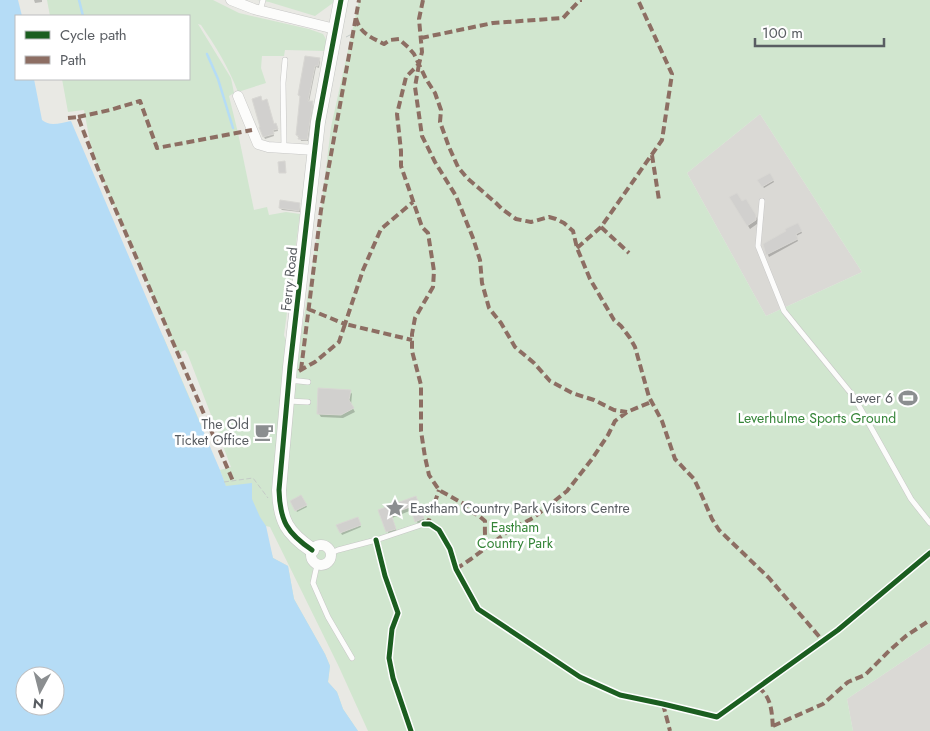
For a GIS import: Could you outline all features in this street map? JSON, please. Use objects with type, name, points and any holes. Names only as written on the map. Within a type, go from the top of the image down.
[{"type":"street","points":[[231,0],[260,11],[336,29]]},
{"type":"street","name":"Ferry Road","points":[[312,550],[297,540],[289,530],[282,517],[278,490],[318,122],[342,0]]},
{"type":"street","points":[[238,96],[258,144],[268,147],[315,150]]},
{"type":"street","points":[[323,545],[328,548],[331,553],[329,562],[323,565],[314,563],[311,557],[312,550],[316,546],[323,545]]},
{"type":"lane","points":[[260,11],[263,0]]},
{"type":"lane","points":[[284,148],[285,60]]},
{"type":"lane","points":[[762,201],[758,246],[784,310],[854,397],[911,498],[930,523]]},
{"type":"lane","points":[[289,380],[308,382]]},
{"type":"lane","points":[[287,400],[308,402]]},
{"type":"lane","points":[[331,553],[424,524]]},
{"type":"lane","points":[[317,565],[313,583],[328,617],[352,658]]},
{"type":"path","points":[[224,482],[253,478],[268,498]]},
{"type":"shaded area","points":[[760,114],[862,272],[766,316],[687,173]]},
{"type":"shaded area","points":[[930,643],[930,731],[853,731],[847,699]]},
{"type":"green space","points":[[47,0],[213,0],[239,13],[323,34],[327,41],[326,51],[285,50],[284,56],[262,56],[261,68],[266,83],[238,92],[230,74],[212,41],[201,25],[198,24],[231,78],[234,93],[229,96],[254,210],[267,207],[269,215],[286,212],[300,214],[284,335],[296,368],[321,210],[331,127],[359,0],[930,0],[930,643],[847,699],[853,731],[368,731],[339,667],[270,527],[266,526],[273,558],[288,566],[294,599],[330,666],[328,682],[337,692],[343,709],[358,731],[303,731],[243,602],[191,509],[154,433],[104,344],[74,242],[73,222],[58,154],[65,155],[73,201],[81,215],[105,292],[119,308],[142,310],[145,316],[149,316],[153,327],[163,336],[203,429],[199,438],[210,462],[205,496],[226,499],[240,518],[241,505],[234,501],[234,486],[226,487],[220,470],[231,467],[188,355],[185,350],[181,352],[182,356],[179,357],[97,167],[84,110],[68,112],[62,80],[190,80],[190,15],[50,15]],"holes":[[[760,114],[862,272],[766,316],[687,173]]]},
{"type":"green space","points":[[257,0],[337,0],[315,16]]},
{"type":"water","points":[[0,0],[18,0],[22,15],[15,15],[15,80],[34,80],[42,120],[52,124],[71,121],[226,486],[252,483],[252,499],[266,526],[273,558],[288,566],[294,599],[325,654],[330,666],[328,682],[337,692],[343,709],[358,731],[0,731]]},
{"type":"building","points":[[305,56],[320,58],[318,66],[315,66],[308,101],[313,101],[307,140],[298,139],[299,136],[296,135],[300,96],[298,95]]},
{"type":"building","points":[[261,96],[262,101],[267,99],[274,124],[276,123],[278,129],[273,130],[274,134],[263,137],[252,99]]},
{"type":"building","points":[[285,161],[286,173],[279,173],[278,162]]},
{"type":"building","points":[[770,173],[774,180],[762,187],[757,180]]},
{"type":"building","points":[[737,193],[742,201],[746,199],[756,215],[756,220],[747,226],[729,197]]},
{"type":"building","points":[[280,200],[300,203],[299,211],[279,208]]},
{"type":"building","points":[[798,223],[802,231],[796,234],[798,239],[766,255],[763,244],[786,231],[785,229]]},
{"type":"building","points":[[318,388],[351,390],[349,400],[354,408],[341,415],[317,414]]},
{"type":"building","points":[[261,425],[268,426],[268,438],[261,438]]},
{"type":"building","points":[[301,495],[307,505],[295,511],[290,501]]},
{"type":"building","points":[[416,496],[424,518],[415,522],[410,507],[391,514],[396,529],[386,532],[378,510]]},
{"type":"building","points":[[358,517],[361,525],[340,533],[336,525]]},
{"type":"waterway","points":[[79,0],[83,15]]},
{"type":"waterway","points":[[207,54],[218,79],[233,128]]},
{"type":"marked path","points":[[301,370],[321,210],[359,0]]},
{"type":"marked path","points":[[423,0],[419,19],[422,52],[419,64],[406,77],[397,114],[401,166],[422,227],[428,233],[434,271],[433,287],[415,318],[412,334],[412,351],[421,385],[421,431],[429,475],[439,490],[464,504],[470,511],[485,521],[485,537],[488,546]]},
{"type":"marked path","points":[[421,38],[493,23],[563,18],[582,0]]},
{"type":"marked path","points":[[577,248],[601,227],[662,140],[672,74],[638,0]]},
{"type":"marked path","points":[[356,18],[360,28],[370,37],[384,44],[390,40],[399,39],[414,54],[435,93],[441,110],[440,122],[449,147],[458,167],[467,178],[516,219],[531,222],[549,217],[564,223],[573,231],[577,248],[590,279],[614,320],[621,326],[635,347],[649,397],[662,421],[675,459],[694,479],[719,530],[769,578],[823,641]]},
{"type":"marked path","points":[[419,64],[415,87],[422,136],[435,162],[456,196],[473,238],[480,260],[482,283],[489,308],[501,323],[515,347],[534,363],[550,381],[572,393],[594,400],[614,410],[627,412]]},
{"type":"marked path","points":[[78,117],[140,101],[157,148],[252,130]]},
{"type":"marked path","points":[[68,118],[78,117],[98,169],[233,481]]},
{"type":"marked path","points":[[652,155],[659,200]]},
{"type":"marked path","points":[[308,309],[345,324],[363,270],[381,229],[413,202]]},
{"type":"marked path","points":[[601,227],[629,253]]},
{"type":"marked path","points":[[299,371],[315,362],[339,342],[345,324],[412,340]]},
{"type":"marked path","points":[[456,569],[510,530],[533,518],[567,491],[592,459],[615,421],[627,412],[651,402]]},
{"type":"marked path","points":[[424,524],[429,520],[439,490]]},
{"type":"marked path","points":[[773,726],[823,704],[848,682],[865,675],[906,636],[930,620]]},
{"type":"marked path","points":[[758,687],[769,701],[773,730]]},
{"type":"marked path","points":[[663,704],[670,731]]},
{"type":"cycle path","points":[[312,550],[296,538],[286,525],[281,510],[279,490],[290,367],[318,122],[341,0]]},
{"type":"cycle path","points":[[424,524],[430,524],[439,530],[450,549],[456,569],[478,609],[580,677],[620,695],[717,717],[838,630],[930,553]]},
{"type":"cycle path","points":[[376,540],[385,576],[398,613],[392,629],[389,658],[393,678],[411,731]]},
{"type":"place","name":"Lever 6","points":[[908,398]]},
{"type":"place","name":"The Old Ticket Office","points":[[264,432]]},
{"type":"place","name":"Eastham Country Park Visitors Centre","points":[[395,508]]},
{"type":"park label","name":"Leverhulme Sports Ground","points":[[817,418]]},
{"type":"park label","name":"Eastham Country Park","points":[[515,536]]}]
